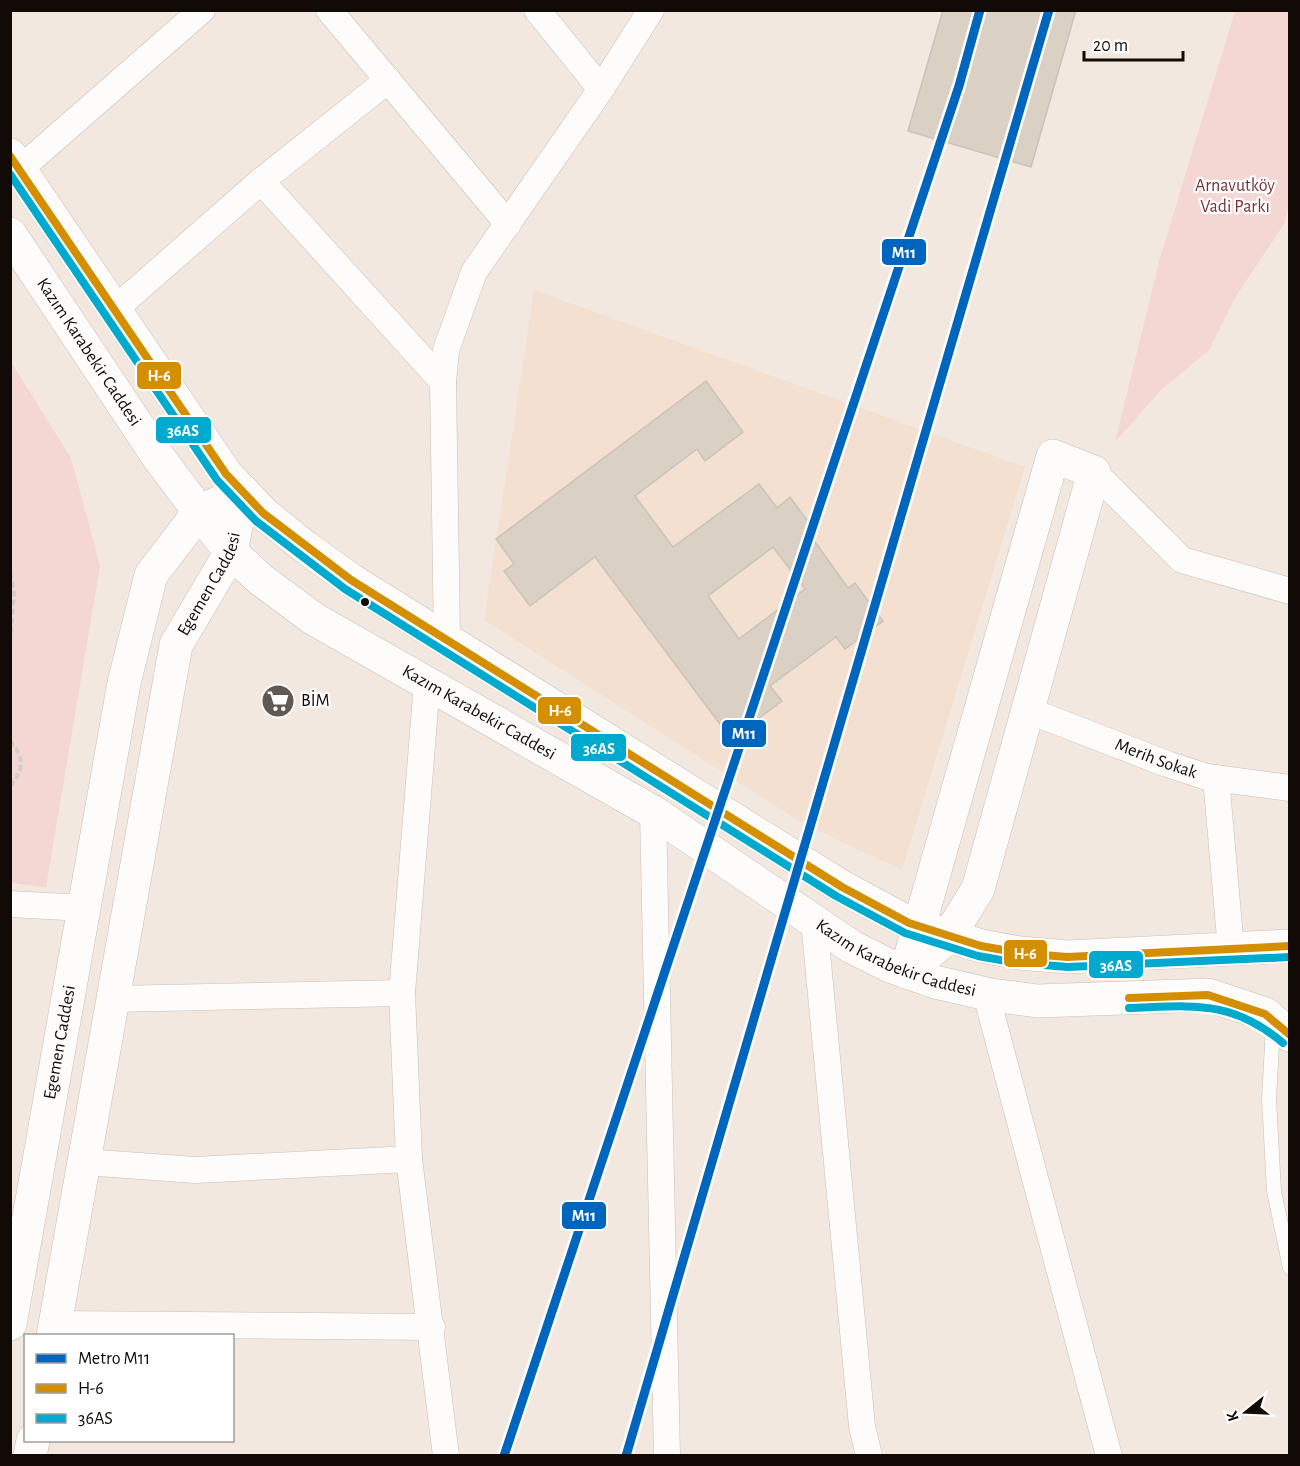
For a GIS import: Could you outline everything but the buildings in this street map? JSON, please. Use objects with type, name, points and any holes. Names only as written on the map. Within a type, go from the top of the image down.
[{"type":"main road","name":"Kazım Karabekir Caddesi","points":[[15,162],[192,428],[226,474],[304,547],[351,580],[842,886],[934,931],[981,946],[1067,957],[1290,946]]},
{"type":"main road","name":"Kazım Karabekir Caddesi","points":[[10,234],[159,458],[231,552],[260,579],[314,619],[653,812],[852,947],[906,972],[986,994],[1038,1001],[1208,995],[1265,1014],[1282,1028]]},
{"type":"main road","points":[[906,972],[934,931],[978,889],[1094,472],[1053,456],[934,931]]},
{"type":"main road","name":"Egemen Caddesi","points":[[10,1324],[124,682],[151,575],[200,512],[243,492]]},
{"type":"main road","name":"Egemen Caddesi","points":[[54,1330],[176,645],[231,552],[243,492]]},
{"type":"street","points":[[15,162],[202,10]]},
{"type":"street","points":[[329,10],[508,224]]},
{"type":"street","points":[[537,10],[601,89]]},
{"type":"street","points":[[447,640],[444,382],[446,350],[474,272],[601,89],[651,10]]},
{"type":"street","points":[[114,310],[261,181],[388,80]]},
{"type":"street","points":[[261,181],[444,382]]},
{"type":"street","points":[[1094,472],[1182,560],[1290,591]]},
{"type":"street","points":[[427,683],[402,993],[408,1159],[432,1328],[446,1455]]},
{"type":"street","name":"Merih Sokak","points":[[1027,710],[1167,764],[1216,778],[1290,788]]},
{"type":"street","points":[[1216,778],[1231,950]]},
{"type":"street","points":[[653,812],[667,1455]]},
{"type":"street","points":[[10,904],[85,908]]},
{"type":"street","points":[[814,921],[862,1426],[869,1455]]},
{"type":"street","points":[[113,999],[402,993]]},
{"type":"street","points":[[986,994],[1109,1455]]},
{"type":"street","points":[[84,1162],[195,1170],[408,1159]]},
{"type":"street","points":[[54,1330],[432,1328]]},
{"type":"lane","points":[[1282,1028],[1269,1099],[1273,1180],[1290,1268]]},
{"type":"path","points":[[10,573],[14,592],[10,644]]},
{"type":"path","points":[[10,741],[21,763],[21,775],[10,786]]},
{"type":"shaded area","points":[[534,290],[1025,467],[902,870],[804,824],[484,620]]},
{"type":"green space","name":"Arnavutköy Vadi Parkı","points":[[1235,11],[1289,11],[1289,206],[1284,224],[1236,296],[1209,350],[1161,390],[1115,442],[1160,258]]},
{"type":"green space","points":[[11,362],[71,458],[100,566],[46,887],[11,883]]},
{"type":"metro line","name":"M11","points":[[504,1456],[959,86],[980,10]]},
{"type":"metro line","name":"M11","points":[[626,1456],[1049,10]]},
{"type":"transit line","name":"H-6","points":[[10,156],[226,474],[263,513],[351,580],[842,887],[909,923],[981,946],[1020,953],[1067,957],[1290,946]]},
{"type":"transit line","name":"36AS","points":[[10,174],[217,480],[256,521],[345,589],[836,896],[905,933],[978,956],[1018,963],[1068,967],[1290,957]]},
{"type":"transit line","name":"H-6","points":[[1129,998],[1208,995],[1265,1014],[1290,1035]]},
{"type":"transit line","name":"36AS","points":[[1129,1008],[1173,1006],[1210,1008],[1228,1012],[1264,1029],[1283,1043]]},
{"type":"place","name":"BİM","points":[[278,701]]}]
